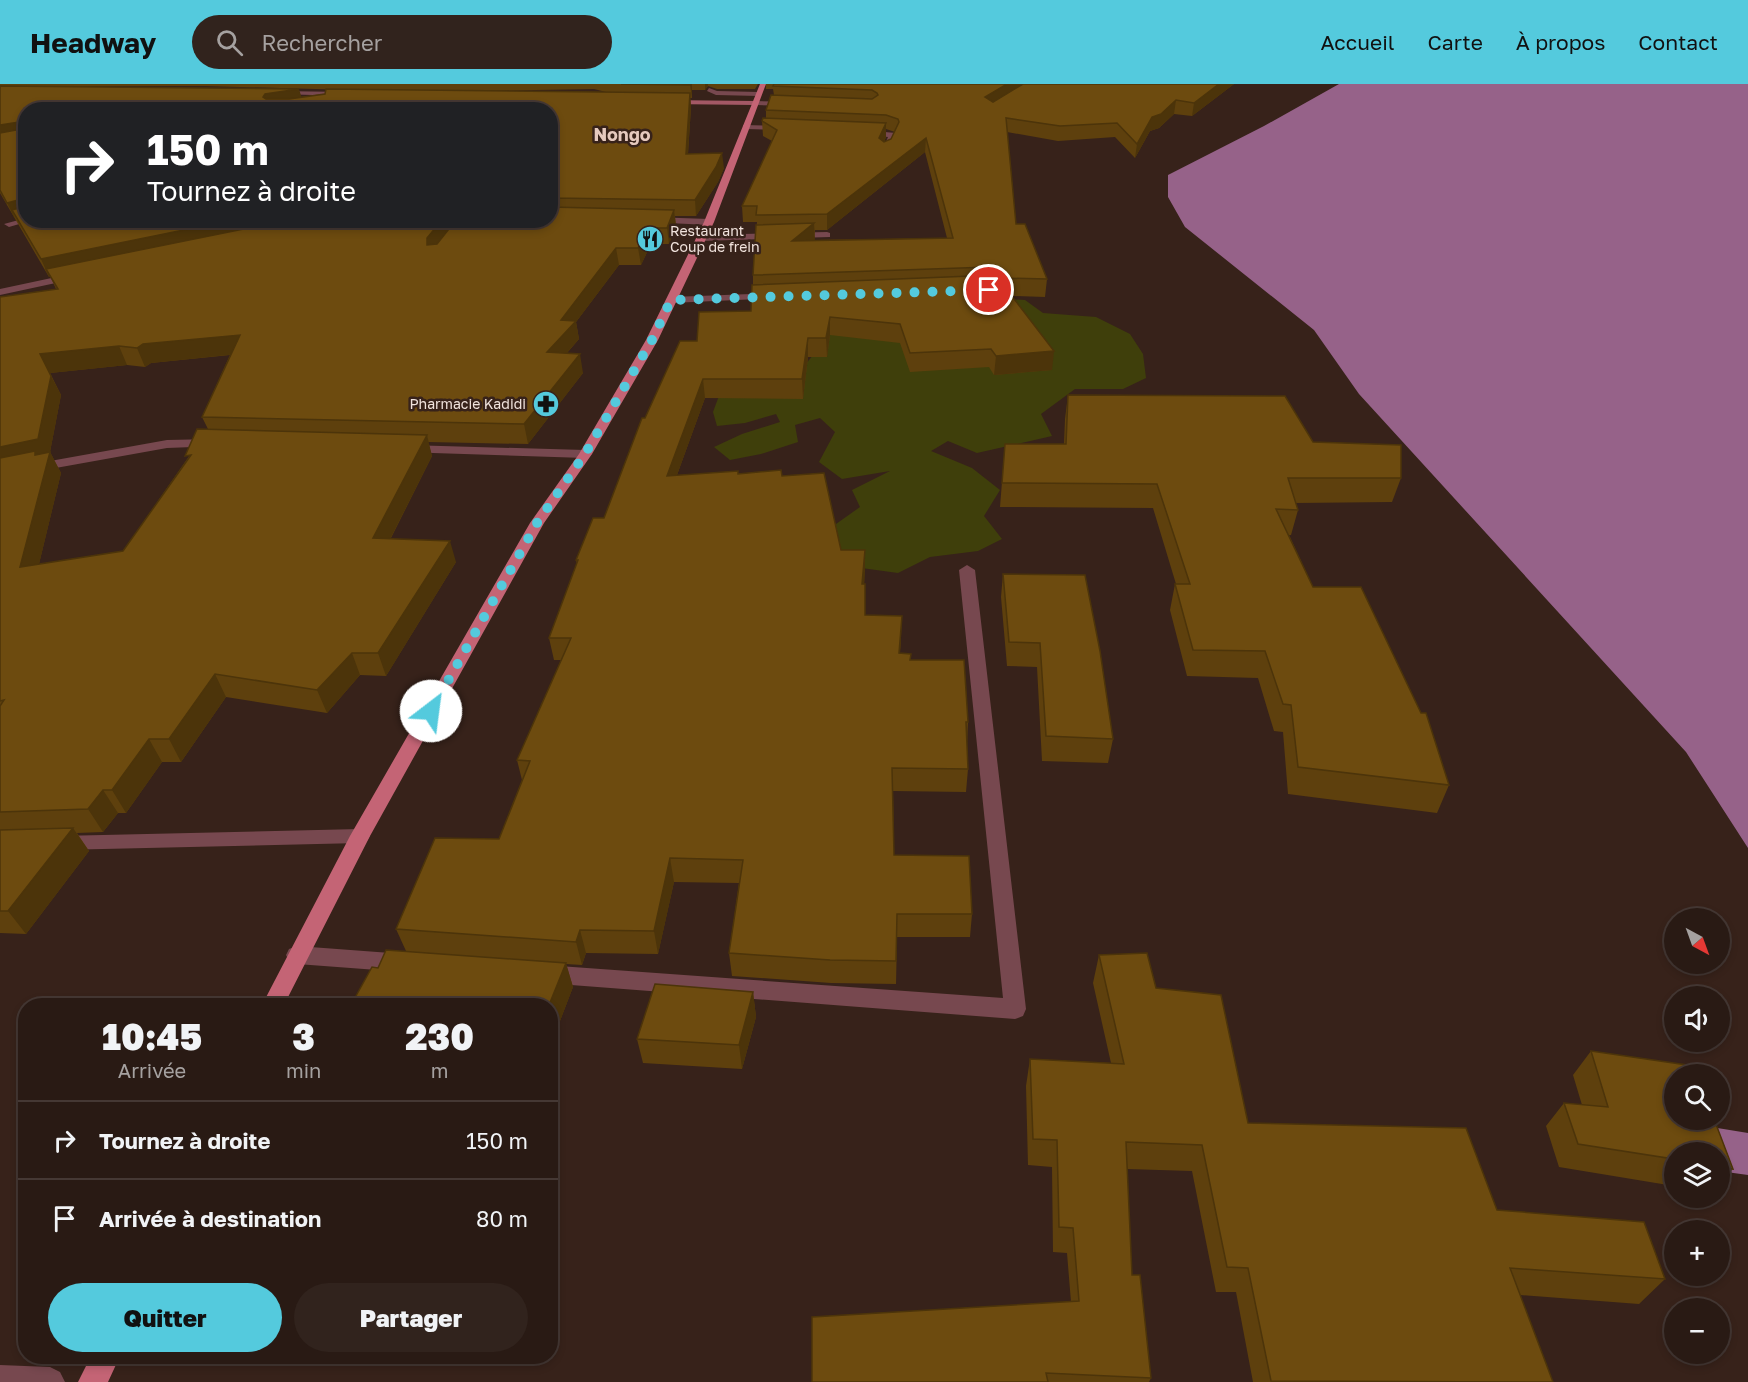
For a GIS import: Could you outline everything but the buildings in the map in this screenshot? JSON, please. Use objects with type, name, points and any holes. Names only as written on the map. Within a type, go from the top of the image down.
[{"type":"main road","points":[[276,998],[360,836],[537,523],[585,454],[652,340],[709,222],[758,96],[662,102]]},
{"type":"main road","points":[[270,99],[352,97]]},
{"type":"main road","points":[[93,1382],[102,1364]]},
{"type":"street","points":[[710,86],[716,93],[758,96],[800,105]]},
{"type":"street","points":[[263,92],[352,97]]},
{"type":"street","points":[[327,102],[352,97]]},
{"type":"street","points":[[746,126],[793,129]]},
{"type":"street","points":[[851,131],[893,135],[885,153]]},
{"type":"street","points":[[641,220],[709,222]]},
{"type":"street","points":[[9,224],[18,222]]},
{"type":"street","points":[[701,238],[827,235]]},
{"type":"street","points":[[0,291],[81,275]]},
{"type":"street","points":[[671,300],[790,296]]},
{"type":"street","points":[[0,474],[167,444],[222,443]]},
{"type":"street","points":[[398,448],[585,454]]},
{"type":"street","points":[[525,972],[1015,1009],[967,570]]},
{"type":"street","points":[[35,843],[360,836]]},
{"type":"street","points":[[297,955],[429,965]]},
{"type":"street","points":[[0,1380],[50,1382]]},
{"type":"shaded area","points":[[1339,84],[1748,84],[1748,848],[1686,752],[1359,394],[1314,330],[1185,227],[1168,197],[1168,175],[1264,126]]},
{"type":"shaded area","points":[[986,298],[1025,300],[1043,313],[1096,317],[1130,334],[1143,354],[1146,378],[1123,389],[1075,389],[1041,414],[1052,436],[977,453],[948,441],[931,451],[972,468],[1000,490],[984,516],[1002,539],[978,551],[930,557],[898,573],[825,563],[812,546],[836,524],[860,507],[852,490],[890,471],[842,479],[819,462],[835,432],[820,418],[795,425],[798,442],[761,454],[730,460],[714,447],[742,434],[780,422],[776,414],[745,423],[717,426],[713,412],[723,385],[793,380],[817,350],[793,327]]},
{"type":"shaded area","points":[[1703,1130],[1748,1133],[1748,1175],[1730,1173],[1730,1142],[1712,1142]]},
{"type":"place","name":"Restaurant Coup de frein","points":[[650,239]]},
{"type":"place","name":"Pharmacie Kadidi","points":[[546,404]]},
{"type":"district","name":"Nongo","points":[[622,135]]},
{"type":"route","points":[[431,711],[537,523],[585,454],[652,340],[671,300],[989,290]]}]
